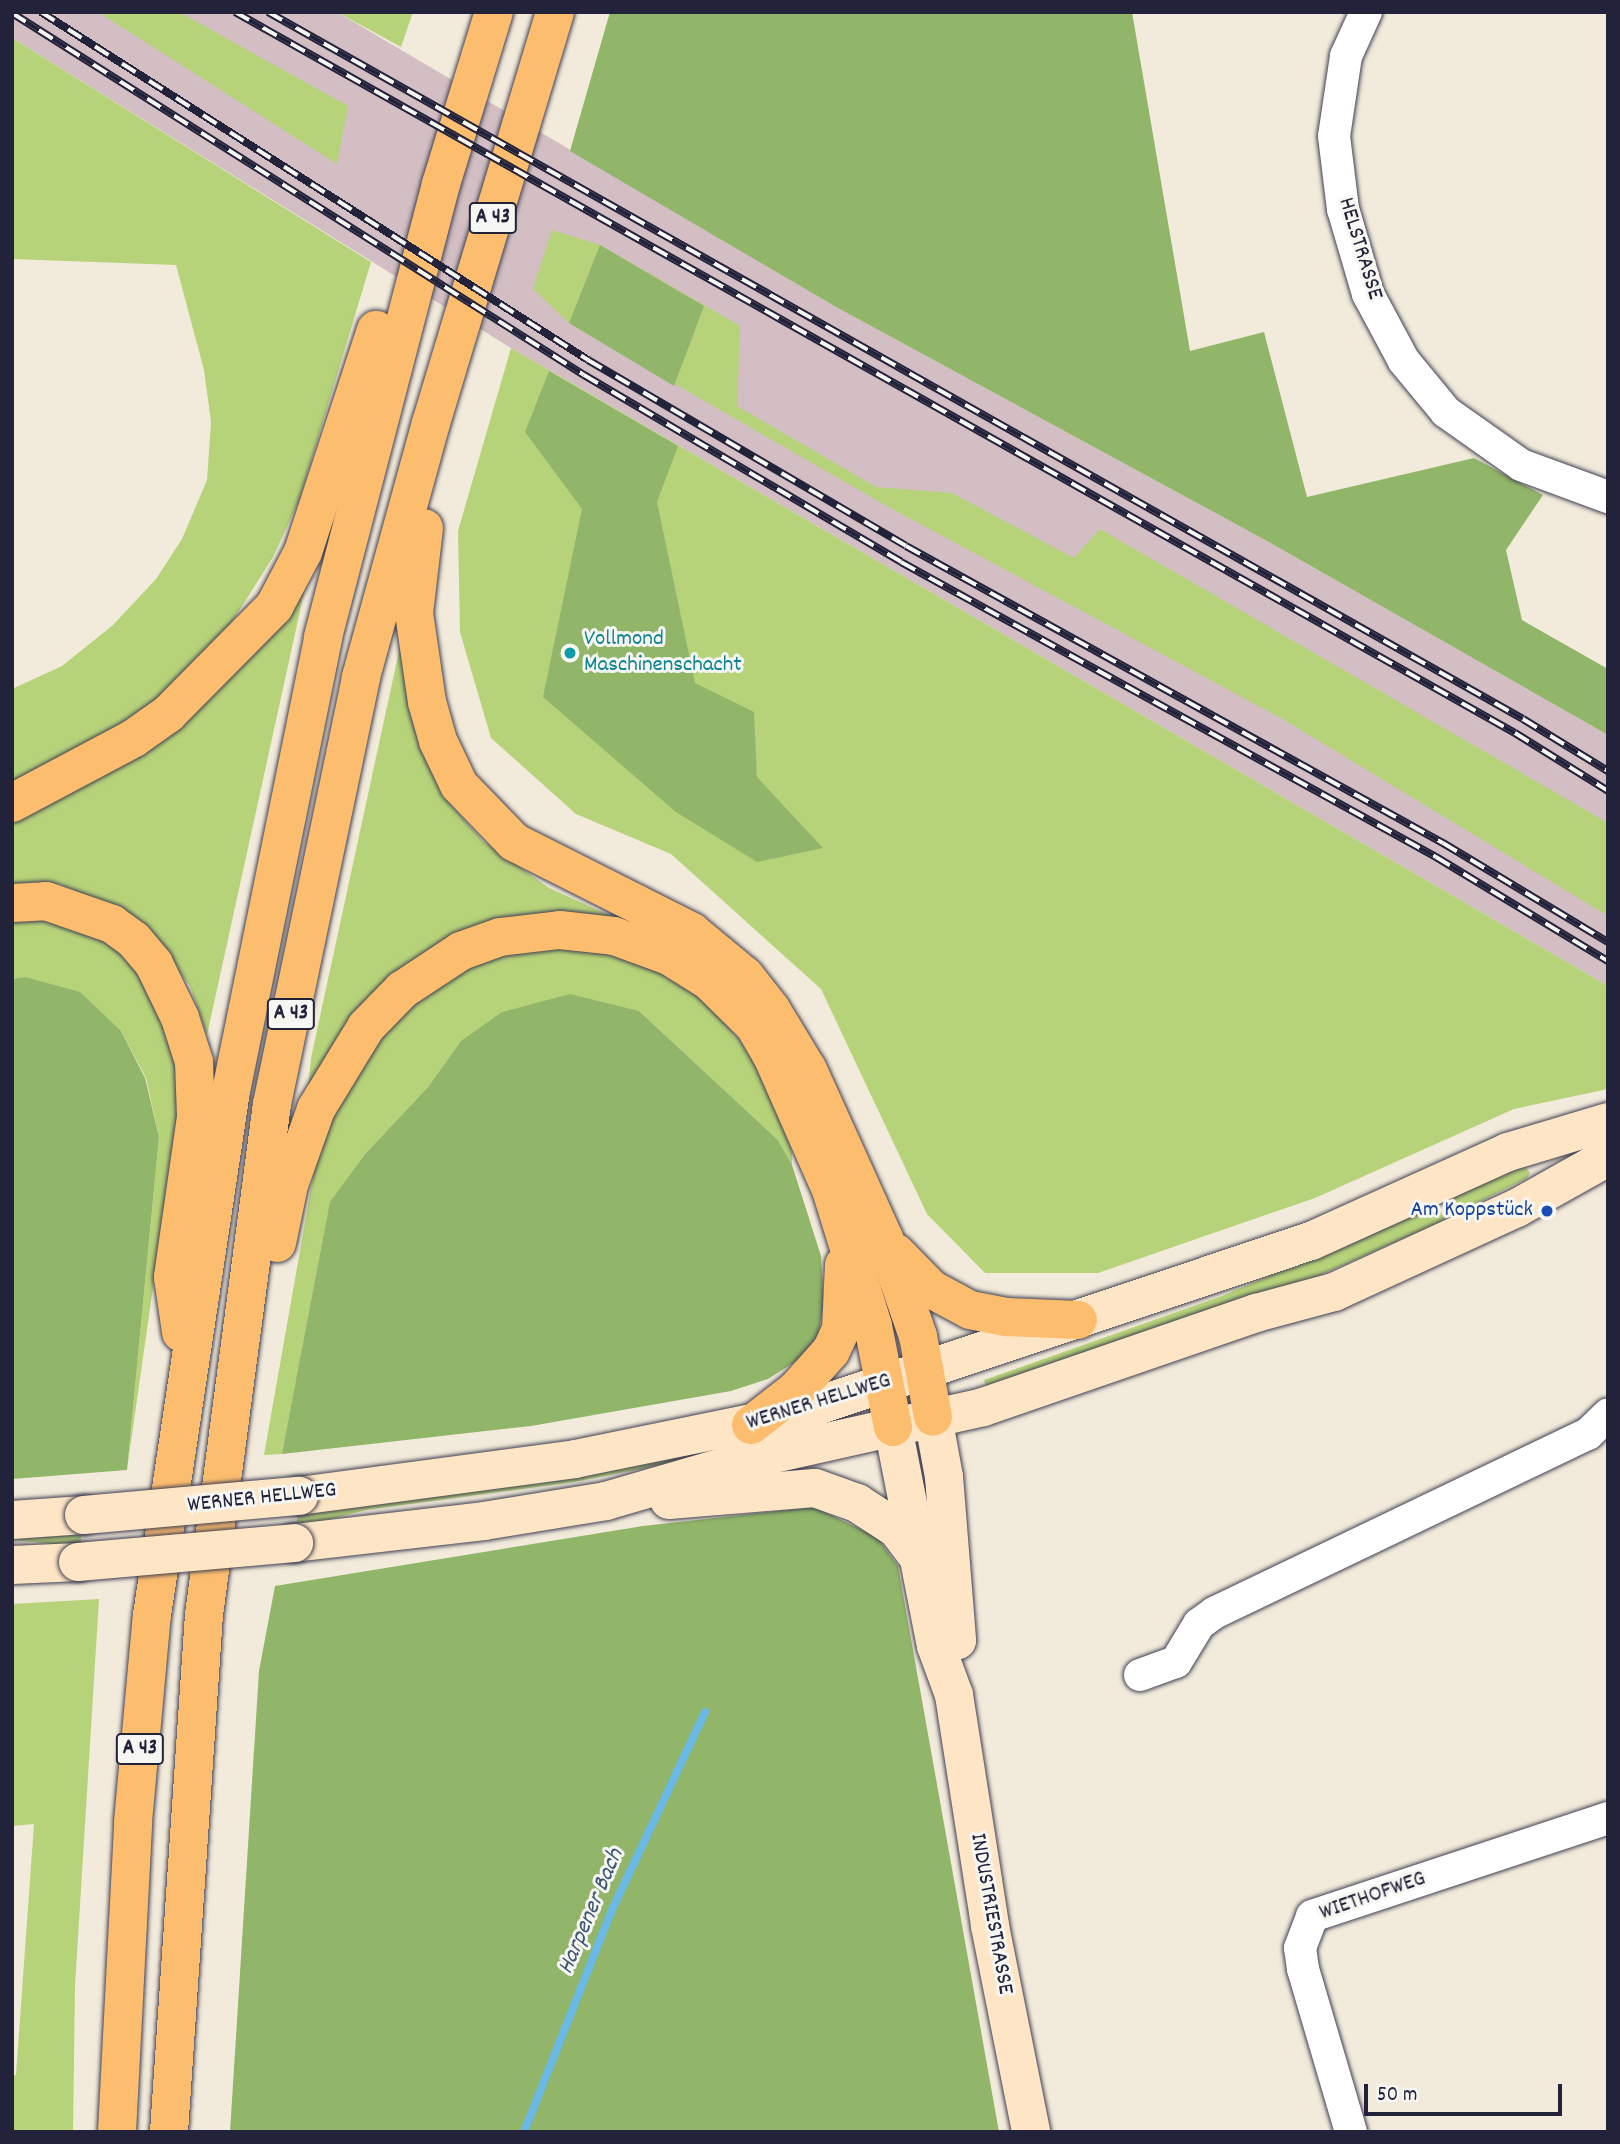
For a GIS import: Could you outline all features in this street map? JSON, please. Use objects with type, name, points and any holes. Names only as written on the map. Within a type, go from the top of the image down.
[{"type":"highway","name":"A 43","points":[[117,2132],[132,1848],[152,1615],[186,1368],[231,1091],[320,651],[441,184],[494,12]]},
{"type":"highway","name":"A 43","points":[[169,2132],[204,1615],[272,1104],[362,677],[431,423],[555,12]]},
{"type":"highway","points":[[12,803],[134,738],[168,713],[274,607],[303,552],[391,284],[441,184]]},
{"type":"highway","points":[[431,423],[436,465],[414,613],[427,702],[438,741],[459,785],[514,842],[692,932],[745,976],[808,1070],[884,1238],[908,1303],[933,1417]]},
{"type":"highway","points":[[12,903],[46,901],[112,924],[134,940],[153,964],[180,1018],[194,1062],[196,1117],[173,1277],[186,1368]]},
{"type":"highway","points":[[204,1615],[236,1546],[273,1262],[305,1135],[331,1081],[366,1027],[402,990],[440,962],[500,937],[559,930],[614,936],[690,968],[734,1003],[760,1036],[809,1138],[873,1326],[893,1427]]},
{"type":"highway","points":[[751,1425],[796,1390],[831,1351],[842,1319],[844,1235]]},
{"type":"highway","points":[[884,1238],[931,1289],[970,1310],[1007,1317],[1078,1320]]},
{"type":"main road","name":"WERNER HELLWEG","points":[[12,1520],[299,1496],[478,1474],[751,1425],[884,1384],[1311,1241],[1508,1152],[1602,1148]]},
{"type":"main road","name":"WERNER HELLWEG","points":[[12,1565],[78,1562],[294,1543],[484,1521],[606,1501],[751,1460],[983,1407],[1256,1313],[1334,1292],[1506,1213],[1602,1148]]},
{"type":"main road","name":"INDUSTRIESTRASSE","points":[[933,1417],[944,1477],[958,1648],[954,1695]]},
{"type":"main road","name":"INDUSTRIESTRASSE","points":[[893,1427],[936,1646],[954,1695],[990,1926],[1031,2132]]},
{"type":"main road","name":"WERNER HELLWEG","points":[[606,1501],[705,1497],[815,1488],[857,1503],[887,1522],[918,1557]]},
{"type":"street","name":"HELSTRASSE","points":[[1366,12],[1346,56],[1334,136],[1343,209],[1368,294],[1404,361],[1446,412],[1521,465],[1608,497]]},
{"type":"street","points":[[1140,1675],[1177,1662],[1199,1624],[1214,1613],[1588,1434],[1608,1415]]},
{"type":"street","name":"WIETHOFWEG","points":[[1351,2132],[1303,1969],[1300,1948],[1312,1916],[1608,1818]]},
{"type":"shaded area","points":[[12,12],[337,12],[836,307],[1267,541],[1608,735],[1608,986],[511,348],[12,38]]},
{"type":"green space","points":[[98,12],[179,12],[348,106],[337,164]]},
{"type":"green space","points":[[337,12],[413,12],[401,47]]},
{"type":"green space","points":[[610,12],[1132,12],[1190,351],[1264,332],[1307,497],[1474,458],[1543,495],[1506,550],[1522,620],[1608,669],[1608,735],[1267,541],[836,307],[570,151]]},
{"type":"green space","points":[[12,38],[371,262],[299,501],[273,557],[225,633],[165,697],[12,788],[12,689],[62,666],[113,625],[156,579],[182,539],[207,480],[211,422],[204,370],[176,265],[12,259]]},
{"type":"green space","points":[[552,230],[600,245],[740,326],[737,406],[876,487],[952,493],[1074,558],[1100,529],[1608,823],[1608,916],[1281,718],[885,505],[569,323],[533,289]]},
{"type":"green space","points":[[600,245],[704,306],[674,386],[569,323]]},
{"type":"green space","points":[[511,348],[1608,986],[1608,1089],[1514,1109],[1315,1198],[1098,1273],[985,1273],[927,1214],[821,989],[671,854],[576,814],[491,738],[460,632],[458,531]]},
{"type":"green space","points":[[549,371],[678,446],[657,502],[695,683],[754,712],[757,777],[823,848],[757,862],[676,812],[543,697],[582,509],[525,432]]},
{"type":"green space","points":[[309,570],[207,1035],[190,986],[154,938],[114,906],[59,884],[12,886],[12,820]]},
{"type":"green space","points":[[401,642],[423,752],[450,804],[483,841],[549,888],[642,930],[456,936],[307,1100],[311,1058]]},
{"type":"green space","points":[[12,915],[44,915],[105,935],[145,973],[178,1067],[177,1119],[127,1470],[159,1137],[146,1078],[121,1031],[25,977],[12,979]]},
{"type":"green space","points":[[545,947],[601,950],[653,966],[696,991],[758,1061],[792,1151],[792,1165],[778,1140],[639,1011],[461,1041],[428,1087],[366,1153],[305,1349],[282,1454],[264,1455],[316,1160],[334,1114],[364,1059],[408,1006],[451,975],[503,955]]},
{"type":"green space","points":[[25,977],[80,992],[121,1031],[145,1078],[159,1137],[127,1470],[12,1479],[12,979]]},
{"type":"green space","points":[[570,994],[639,1011],[778,1140],[792,1165],[821,1256],[824,1305],[818,1335],[801,1358],[768,1379],[731,1391],[531,1426],[282,1454],[330,1202],[366,1153],[428,1087],[461,1041],[502,1012]]},
{"type":"green space","points":[[1522,1163],[1530,1173],[1527,1178],[1461,1211],[1453,1196]]},
{"type":"green space","points":[[1437,1204],[1445,1220],[1241,1310],[989,1397],[984,1380],[1222,1296]]},
{"type":"green space","points":[[848,1417],[850,1423],[712,1455],[574,1482],[366,1510],[296,1528],[298,1510],[780,1434]]},
{"type":"green space","points":[[814,1507],[877,1537],[898,1566],[999,2132],[230,2132],[259,1671],[275,1586],[643,1526]]},
{"type":"green space","points":[[12,1521],[82,1528],[80,1547],[12,1540]]},
{"type":"green space","points":[[99,1599],[75,1986],[73,2132],[12,2132],[12,2075],[16,2075],[34,1824],[12,1826],[12,1604]]},
{"type":"waterway","name":"Harpener Bach","points":[[524,2132],[611,1912],[705,1712]]},
{"type":"railway","points":[[41,12],[588,360],[906,546],[1443,843],[1608,942]]},
{"type":"railway","points":[[235,12],[1515,733],[1608,791]]},
{"type":"railway","points":[[268,12],[1523,719],[1608,771]]},
{"type":"railway","points":[[12,13],[584,375],[901,562],[1436,857],[1608,961]]},
{"type":"place","name":"Vollmond Maschinenschacht","points":[[570,653]]},
{"type":"place","name":"Am Koppstück","points":[[1547,1211]]}]
